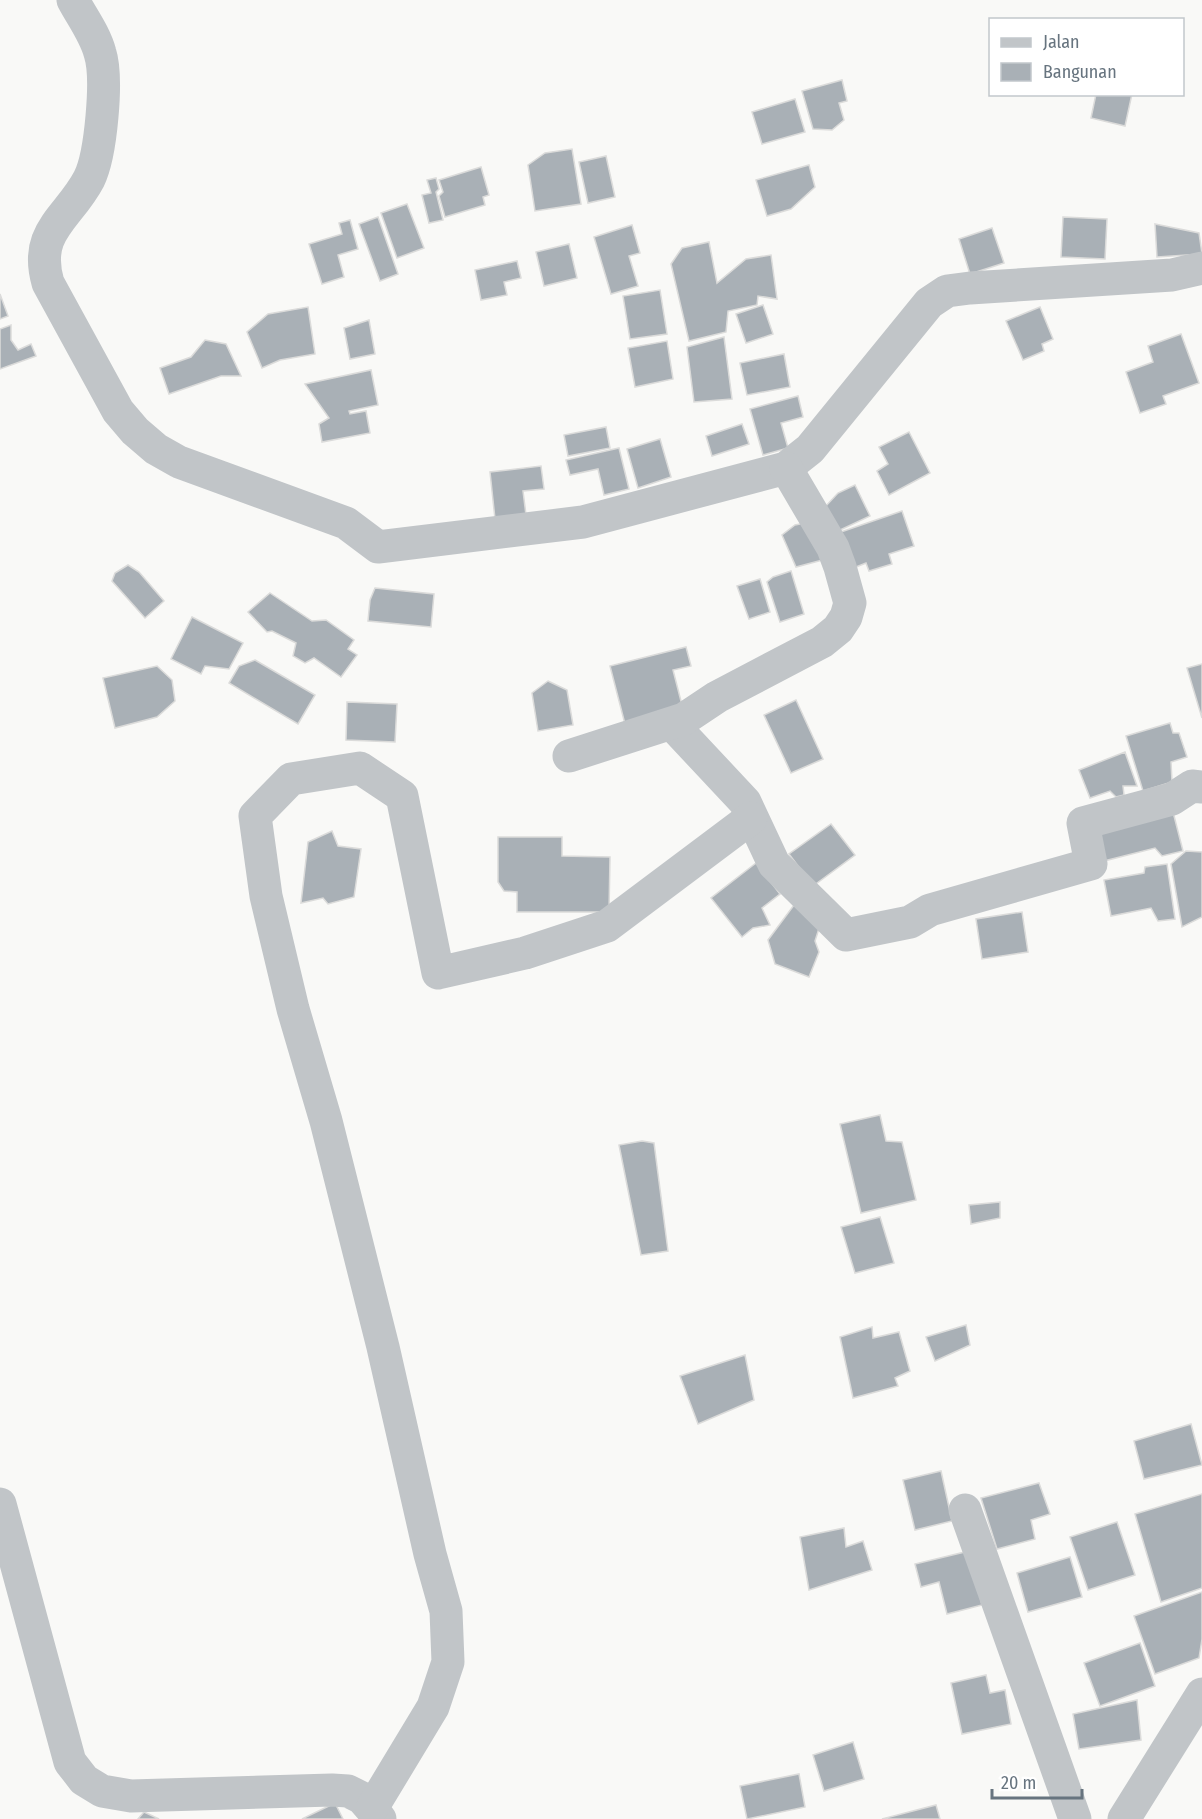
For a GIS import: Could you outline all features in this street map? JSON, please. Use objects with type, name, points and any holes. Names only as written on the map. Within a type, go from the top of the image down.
[{"type":"street","points":[[73,0],[100,52],[103,68],[99,150],[88,181],[46,240],[43,260],[48,283],[118,411],[135,431],[156,449],[179,462],[346,523],[378,547],[583,522],[786,468],[810,449],[929,303],[947,291],[1172,275],[1202,268]]},
{"type":"street","points":[[569,756],[672,724],[696,712],[717,697],[822,642],[838,629],[846,617],[850,603],[832,548],[786,468]]},
{"type":"street","points":[[672,724],[745,802],[774,864],[846,935],[910,922],[930,910],[1091,864],[1083,823],[1172,799],[1192,786],[1202,787]]},
{"type":"street","points":[[0,1504],[70,1762],[84,1780],[102,1791],[130,1796],[303,1789],[348,1791],[362,1798],[376,1813],[433,1707],[448,1662],[446,1611],[430,1554],[378,1325],[326,1121],[293,1009],[266,896],[255,816],[291,779],[360,768],[402,796],[438,973],[525,953],[607,926],[751,818]]},
{"type":"street","points":[[965,1510],[1075,1819]]},
{"type":"street","points":[[1124,1819],[1202,1694]]},
{"type":"building","points":[[842,80],[847,101],[839,103],[844,120],[832,130],[813,129],[802,91]]},
{"type":"building","points":[[1096,96],[1132,96],[1125,126],[1091,118]]},
{"type":"building","points":[[795,99],[805,132],[762,144],[752,112]]},
{"type":"building","points":[[572,149],[581,204],[535,211],[528,165],[545,153]]},
{"type":"building","points":[[606,156],[615,197],[588,203],[579,162]]},
{"type":"building","points":[[809,165],[815,187],[791,209],[767,216],[756,180]]},
{"type":"building","points":[[481,167],[489,195],[483,197],[485,205],[445,217],[439,196],[443,192],[439,180]]},
{"type":"building","points":[[436,178],[439,189],[436,192],[443,220],[429,223],[422,195],[431,193],[427,180]]},
{"type":"building","points":[[407,204],[424,248],[397,258],[381,213]]},
{"type":"building","points":[[378,217],[398,274],[380,281],[359,224]]},
{"type":"building","points":[[1063,217],[1107,219],[1105,259],[1061,257]]},
{"type":"building","points":[[350,220],[358,249],[338,255],[344,277],[322,284],[309,244],[342,234],[339,223]]},
{"type":"building","points":[[1155,224],[1199,233],[1202,254],[1157,257]]},
{"type":"building","points":[[632,225],[640,253],[629,256],[638,286],[611,294],[594,237]]},
{"type":"building","points":[[992,228],[1004,263],[970,274],[959,239]]},
{"type":"building","points":[[709,242],[717,283],[746,259],[771,255],[777,299],[758,296],[757,305],[728,311],[726,332],[689,341],[671,264],[682,248]]},
{"type":"building","points":[[569,244],[577,278],[544,286],[536,252]]},
{"type":"building","points":[[517,261],[521,278],[504,282],[507,295],[481,300],[475,270]]},
{"type":"building","points":[[660,290],[667,334],[630,339],[623,296]]},
{"type":"building","points":[[0,294],[8,316],[0,319]]},
{"type":"building","points":[[763,305],[773,334],[746,343],[736,314]]},
{"type":"building","points":[[308,307],[315,354],[280,360],[262,368],[247,332],[268,314]]},
{"type":"building","points":[[1040,307],[1053,339],[1042,344],[1044,351],[1023,360],[1006,321]]},
{"type":"building","points":[[369,320],[375,354],[350,359],[344,328]]},
{"type":"building","points":[[11,325],[11,340],[18,350],[31,344],[36,356],[0,369],[0,329]]},
{"type":"building","points":[[1181,334],[1199,383],[1163,396],[1166,404],[1140,413],[1126,372],[1153,362],[1148,346]]},
{"type":"building","points":[[724,337],[732,399],[694,402],[687,347]]},
{"type":"building","points":[[205,340],[226,344],[241,376],[221,376],[169,394],[160,368],[191,357]]},
{"type":"building","points":[[667,341],[673,379],[635,387],[628,348]]},
{"type":"building","points":[[784,354],[790,387],[747,395],[740,363]]},
{"type":"building","points":[[371,370],[378,405],[349,411],[350,414],[366,411],[370,433],[322,442],[319,424],[329,418],[305,384]]},
{"type":"building","points":[[798,396],[803,417],[781,423],[788,448],[763,455],[750,409]]},
{"type":"building","points":[[742,424],[749,444],[712,456],[706,436]]},
{"type":"building","points":[[606,427],[610,448],[568,456],[564,435]]},
{"type":"building","points":[[909,432],[930,473],[889,495],[877,471],[888,464],[879,447]]},
{"type":"building","points":[[660,439],[671,477],[638,488],[627,449]]},
{"type":"building","points":[[619,448],[629,489],[604,495],[598,469],[570,475],[566,460]]},
{"type":"building","points":[[541,466],[544,489],[523,491],[526,515],[495,519],[490,472]]},
{"type":"building","points":[[855,485],[870,516],[838,531],[824,508],[838,493]]},
{"type":"building","points":[[902,511],[914,546],[889,554],[892,564],[869,571],[866,563],[851,569],[838,533]]},
{"type":"building","points":[[815,521],[830,558],[796,567],[782,535],[795,525]]},
{"type":"building","points":[[128,565],[139,572],[164,601],[145,618],[112,581],[115,573]]},
{"type":"building","points":[[791,571],[804,614],[780,622],[767,582],[773,577]]},
{"type":"building","points":[[760,579],[770,612],[749,619],[737,586]]},
{"type":"building","points":[[375,588],[434,594],[431,627],[368,621],[370,600]]},
{"type":"building","points":[[270,593],[312,621],[326,620],[354,640],[348,649],[357,655],[341,677],[314,658],[305,663],[293,656],[296,643],[272,631],[267,632],[248,612]]},
{"type":"building","points":[[192,617],[243,643],[229,669],[205,666],[201,674],[171,659]]},
{"type":"building","points":[[686,647],[691,666],[673,670],[683,709],[625,724],[610,666]]},
{"type":"building","points":[[255,660],[315,695],[298,724],[229,683],[239,666]]},
{"type":"building","points":[[1202,664],[1202,718],[1187,668]]},
{"type":"building","points":[[157,666],[172,680],[175,701],[157,717],[115,728],[103,678]]},
{"type":"building","points":[[548,681],[567,690],[573,725],[538,731],[532,693]]},
{"type":"building","points":[[796,700],[823,759],[791,773],[764,715]]},
{"type":"building","points":[[347,702],[397,704],[395,742],[346,740]]},
{"type":"building","points":[[1170,723],[1173,733],[1179,733],[1187,757],[1171,762],[1172,782],[1143,791],[1126,736]]},
{"type":"building","points":[[1125,752],[1137,786],[1123,786],[1124,795],[1116,797],[1110,791],[1090,798],[1079,770]]},
{"type":"building","points":[[1172,808],[1183,851],[1162,856],[1155,848],[1104,861],[1097,834]]},
{"type":"building","points":[[831,824],[855,855],[813,886],[789,854]]},
{"type":"building","points":[[332,831],[338,846],[361,849],[354,897],[328,904],[323,898],[301,903],[308,842]]},
{"type":"building","points":[[498,837],[562,837],[562,856],[610,857],[609,912],[517,912],[517,892],[504,891],[498,882]]},
{"type":"building","points":[[1186,851],[1202,852],[1202,917],[1182,927],[1171,864]]},
{"type":"building","points":[[756,863],[780,894],[762,908],[770,925],[753,928],[742,937],[711,898]]},
{"type":"building","points":[[1167,864],[1175,919],[1158,921],[1151,908],[1111,916],[1104,880],[1144,873],[1145,867]]},
{"type":"building","points":[[797,901],[822,919],[815,941],[819,952],[809,977],[775,964],[768,940]]},
{"type":"building","points":[[1022,912],[1028,952],[982,959],[976,919]]},
{"type":"building","points":[[880,1115],[886,1141],[902,1142],[916,1200],[861,1213],[840,1124]]},
{"type":"building","points":[[642,1141],[654,1143],[668,1251],[641,1255],[619,1145]]},
{"type":"building","points":[[1000,1202],[1000,1218],[971,1224],[969,1205]]},
{"type":"building","points":[[880,1217],[894,1263],[855,1273],[841,1227]]},
{"type":"building","points":[[966,1325],[970,1345],[935,1361],[926,1337]]},
{"type":"building","points":[[872,1327],[873,1338],[899,1332],[910,1371],[895,1378],[898,1386],[853,1398],[840,1337]]},
{"type":"building","points":[[745,1355],[754,1400],[698,1424],[680,1376]]},
{"type":"building","points":[[1191,1424],[1202,1465],[1144,1479],[1134,1441]]},
{"type":"building","points":[[941,1471],[952,1521],[915,1530],[903,1480]]},
{"type":"building","points":[[1039,1483],[1050,1514],[1031,1520],[1035,1539],[997,1549],[981,1498]]},
{"type":"building","points":[[1202,1494],[1202,1588],[1161,1602],[1135,1514]]},
{"type":"building","points":[[1117,1522],[1135,1575],[1088,1590],[1070,1537]]},
{"type":"building","points":[[844,1528],[846,1547],[863,1541],[872,1570],[809,1590],[800,1537]]},
{"type":"building","points":[[969,1551],[982,1605],[947,1614],[939,1582],[921,1587],[915,1564]]},
{"type":"building","points":[[1070,1557],[1082,1597],[1028,1612],[1017,1573]]},
{"type":"building","points":[[1202,1592],[1202,1639],[1199,1658],[1155,1674],[1134,1616]]},
{"type":"building","points":[[1140,1643],[1155,1686],[1100,1706],[1084,1663]]},
{"type":"building","points":[[986,1675],[990,1693],[1005,1690],[1011,1724],[962,1734],[951,1683]]},
{"type":"building","points":[[1137,1700],[1141,1740],[1079,1749],[1073,1714]]},
{"type":"building","points":[[853,1742],[864,1779],[824,1791],[813,1755]]},
{"type":"building","points":[[799,1774],[805,1807],[747,1819],[740,1786]]},
{"type":"building","points":[[335,1803],[343,1819],[302,1819]]},
{"type":"building","points":[[936,1805],[940,1819],[882,1819]]},
{"type":"building","points":[[144,1812],[159,1819],[138,1819]]}]
